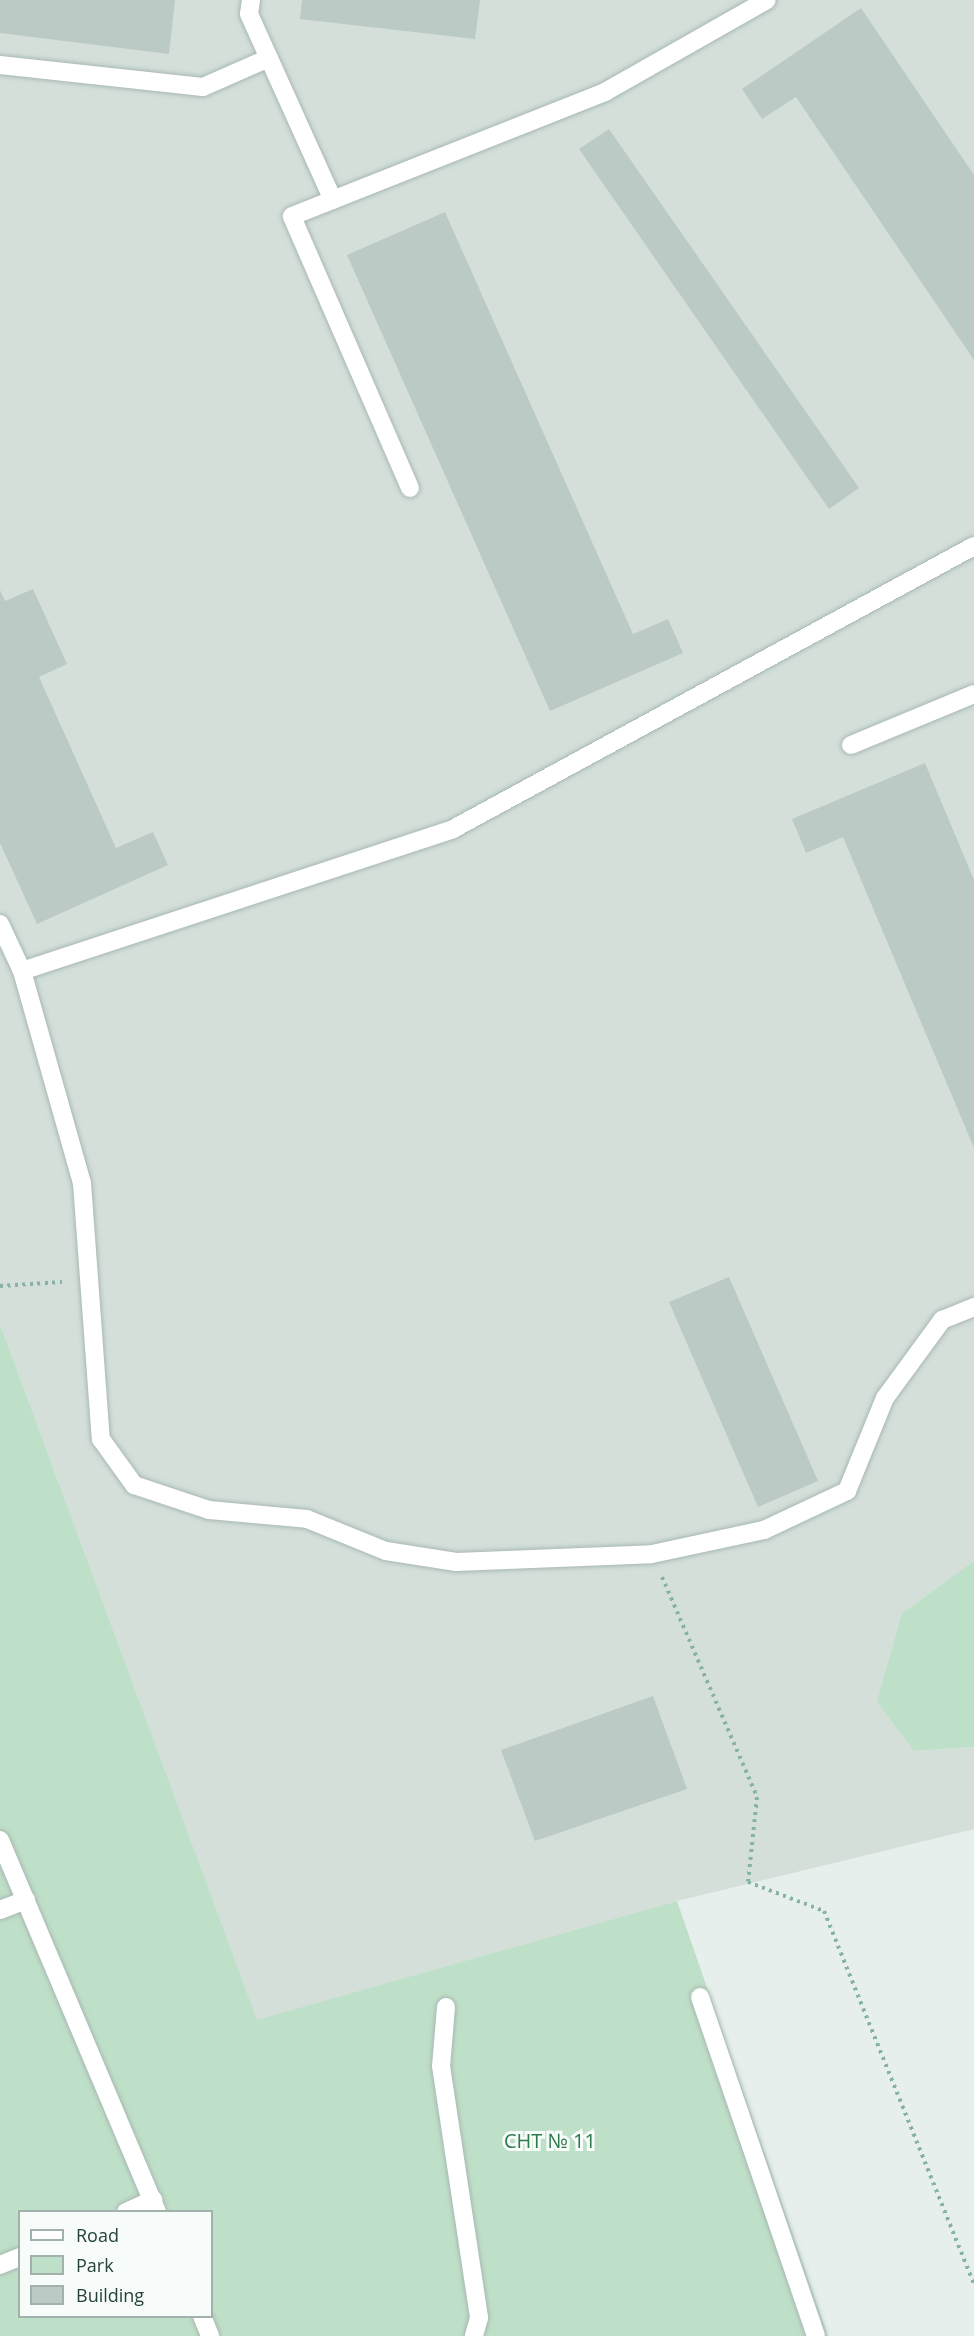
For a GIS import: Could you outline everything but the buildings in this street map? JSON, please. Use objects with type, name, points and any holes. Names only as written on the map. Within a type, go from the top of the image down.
[{"type":"lane","points":[[251,0],[249,14],[333,200]]},
{"type":"lane","points":[[410,488],[292,216],[605,92],[767,0]]},
{"type":"lane","points":[[0,65],[203,87],[269,58]]},
{"type":"lane","points":[[22,971],[453,829],[974,546]]},
{"type":"lane","points":[[851,745],[974,694]]},
{"type":"lane","points":[[0,924],[22,971],[82,1184],[92,1279],[92,1368],[101,1439],[134,1485],[208,1510],[307,1519],[386,1551],[456,1562],[652,1554],[764,1530],[848,1491],[885,1398],[942,1320],[974,1307]]},
{"type":"lane","points":[[0,1840],[155,2206],[132,2210]]},
{"type":"lane","points":[[0,1910],[26,1900]]},
{"type":"lane","points":[[699,1997],[816,2336]]},
{"type":"lane","points":[[446,2007],[441,2066],[479,2318],[474,2336]]},
{"type":"lane","points":[[0,2265],[18,2258]]},
{"type":"lane","points":[[203,2318],[210,2336]]},
{"type":"path","points":[[0,1286],[92,1279]]},
{"type":"path","points":[[652,1554],[758,1797],[748,1882],[824,1911],[974,2284]]},
{"type":"shaded area","points":[[0,0],[974,0],[974,1561],[902,1613],[914,1751],[974,1747],[974,1829],[677,1901],[257,2021],[0,1324]]},
{"type":"green space","name":"СНТ № 11","points":[[0,1324],[257,2020],[677,1901],[828,2336],[0,2336]]},
{"type":"green space","points":[[974,1561],[974,1747],[914,1751],[877,1702],[902,1613]]}]
